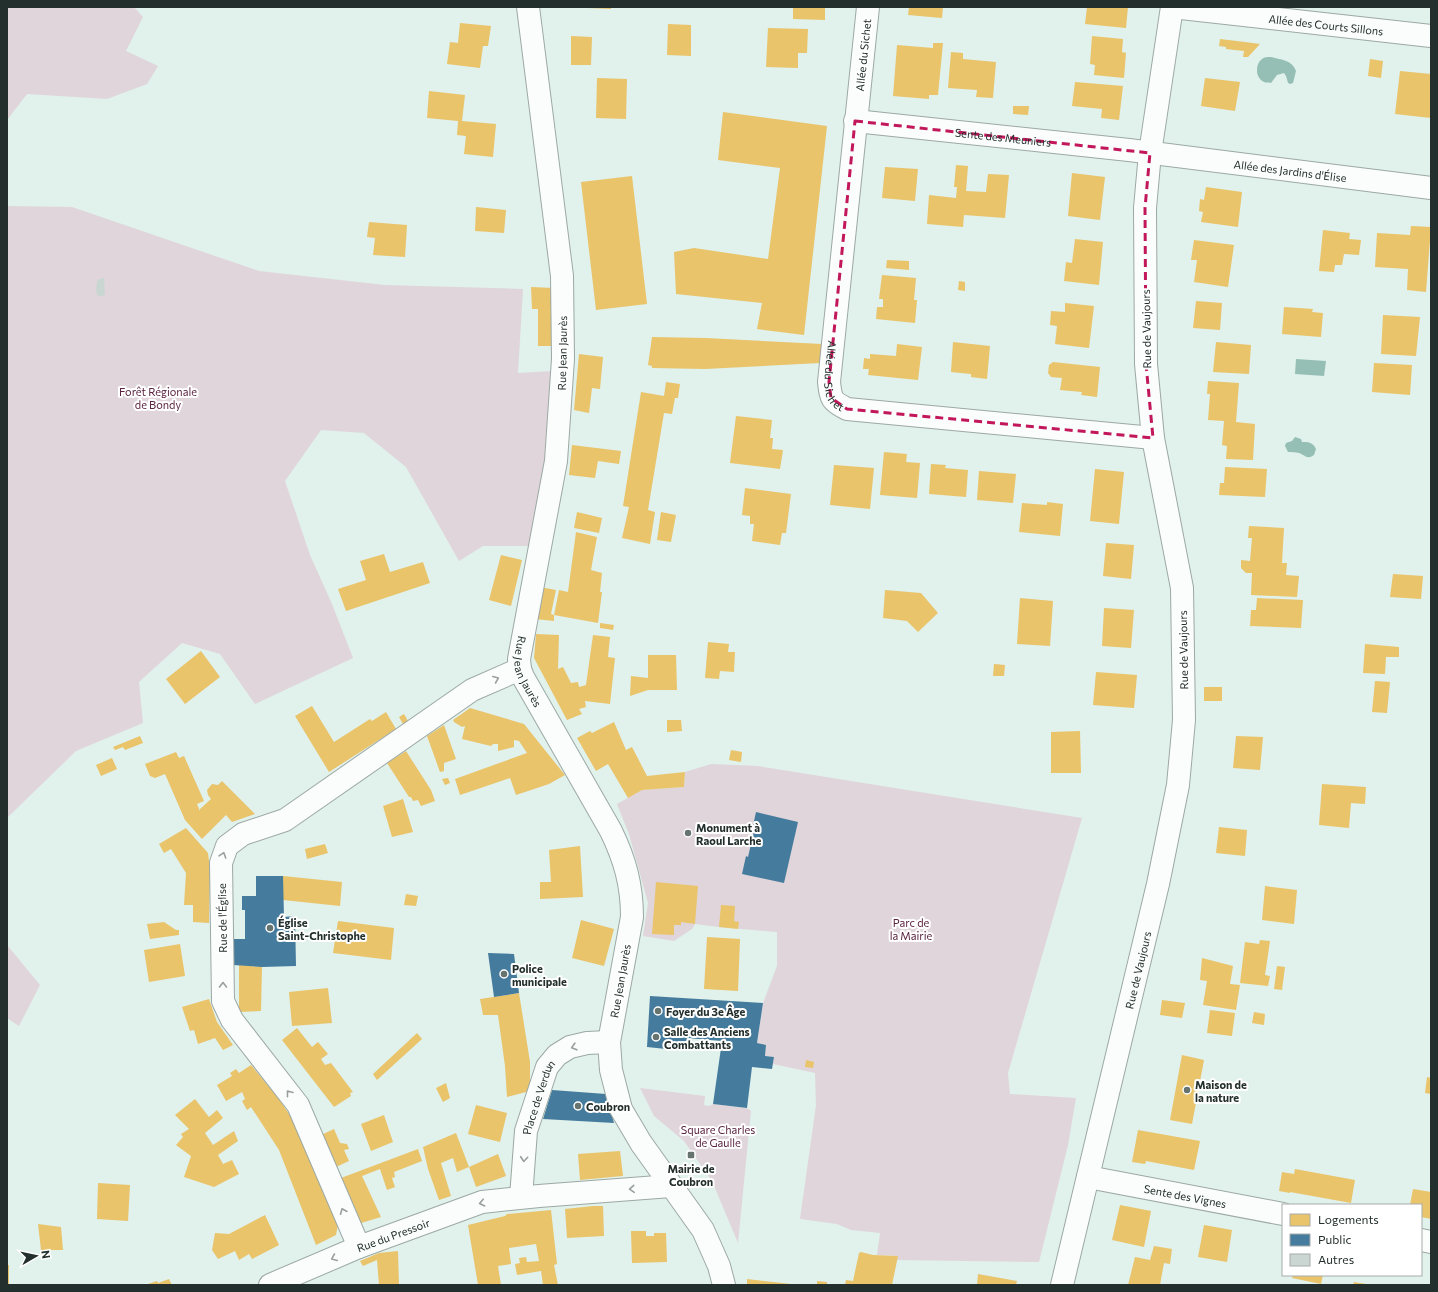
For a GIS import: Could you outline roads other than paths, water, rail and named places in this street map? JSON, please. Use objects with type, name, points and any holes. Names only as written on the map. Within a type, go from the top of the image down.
[{"type":"street","name":"Rue Jean Jaurès","points":[[528,7],[562,276],[563,359],[556,461],[519,659],[520,669],[523,677],[611,831],[621,852],[627,872],[632,897],[632,917],[609,1042],[611,1070],[621,1109],[641,1143],[703,1230],[719,1266],[724,1285]]},
{"type":"street","name":"Allée du Sichet","points":[[868,7],[828,382],[831,398],[839,405],[847,409],[1153,438]]},
{"type":"street","name":"Allée des Courts Sillons","points":[[1172,7],[1431,36]]},
{"type":"street","name":"Rue de Vaujours","points":[[1062,1285],[1158,884],[1178,785],[1184,720],[1182,588],[1153,438],[1146,364],[1145,208],[1150,153],[1172,7]]},
{"type":"street","name":"Sente des Meuniers","points":[[855,121],[1150,153]]},
{"type":"street","name":"Allée des Jardins d'Élise","points":[[1150,153],[1431,188]]},
{"type":"street","name":"Rue de l'Église","points":[[358,1247],[298,1106],[232,1020],[223,1001],[221,863],[226,846],[244,834],[285,820],[472,690],[520,669]]},
{"type":"street","name":"Place de Verdun","points":[[521,1197],[526,1131],[547,1067],[557,1055],[570,1047],[587,1043],[609,1042]]},
{"type":"street","name":"Sente des Vignes","points":[[1088,1177],[1282,1214]]},
{"type":"street","name":"Rue du Pressoir","points":[[270,1285],[358,1247],[482,1202],[521,1197],[671,1186]]},
{"type":"place","name":"Monument à Raoul Larche","points":[[688,833]]},
{"type":"place","name":"Église Saint-Christophe","points":[[270,928]]},
{"type":"place","name":"Police municipale","points":[[504,974]]},
{"type":"place","name":"Foyer du 3e Âge","points":[[658,1011]]},
{"type":"place","name":"Salle des Anciens Combattants","points":[[656,1037]]},
{"type":"place","name":"Maison de la nature","points":[[1187,1090]]},
{"type":"place","name":"Coubron","points":[[578,1106]]},
{"type":"place","name":"Mairie de Coubron","points":[[691,1155]]},
{"type":"park label","name":"Forêt Régionale de Bondy","points":[[158,397]]},
{"type":"park label","name":"Parc de la Mairie","points":[[911,928]]},
{"type":"park label","name":"Square Charles de Gaulle","points":[[718,1135]]}]
